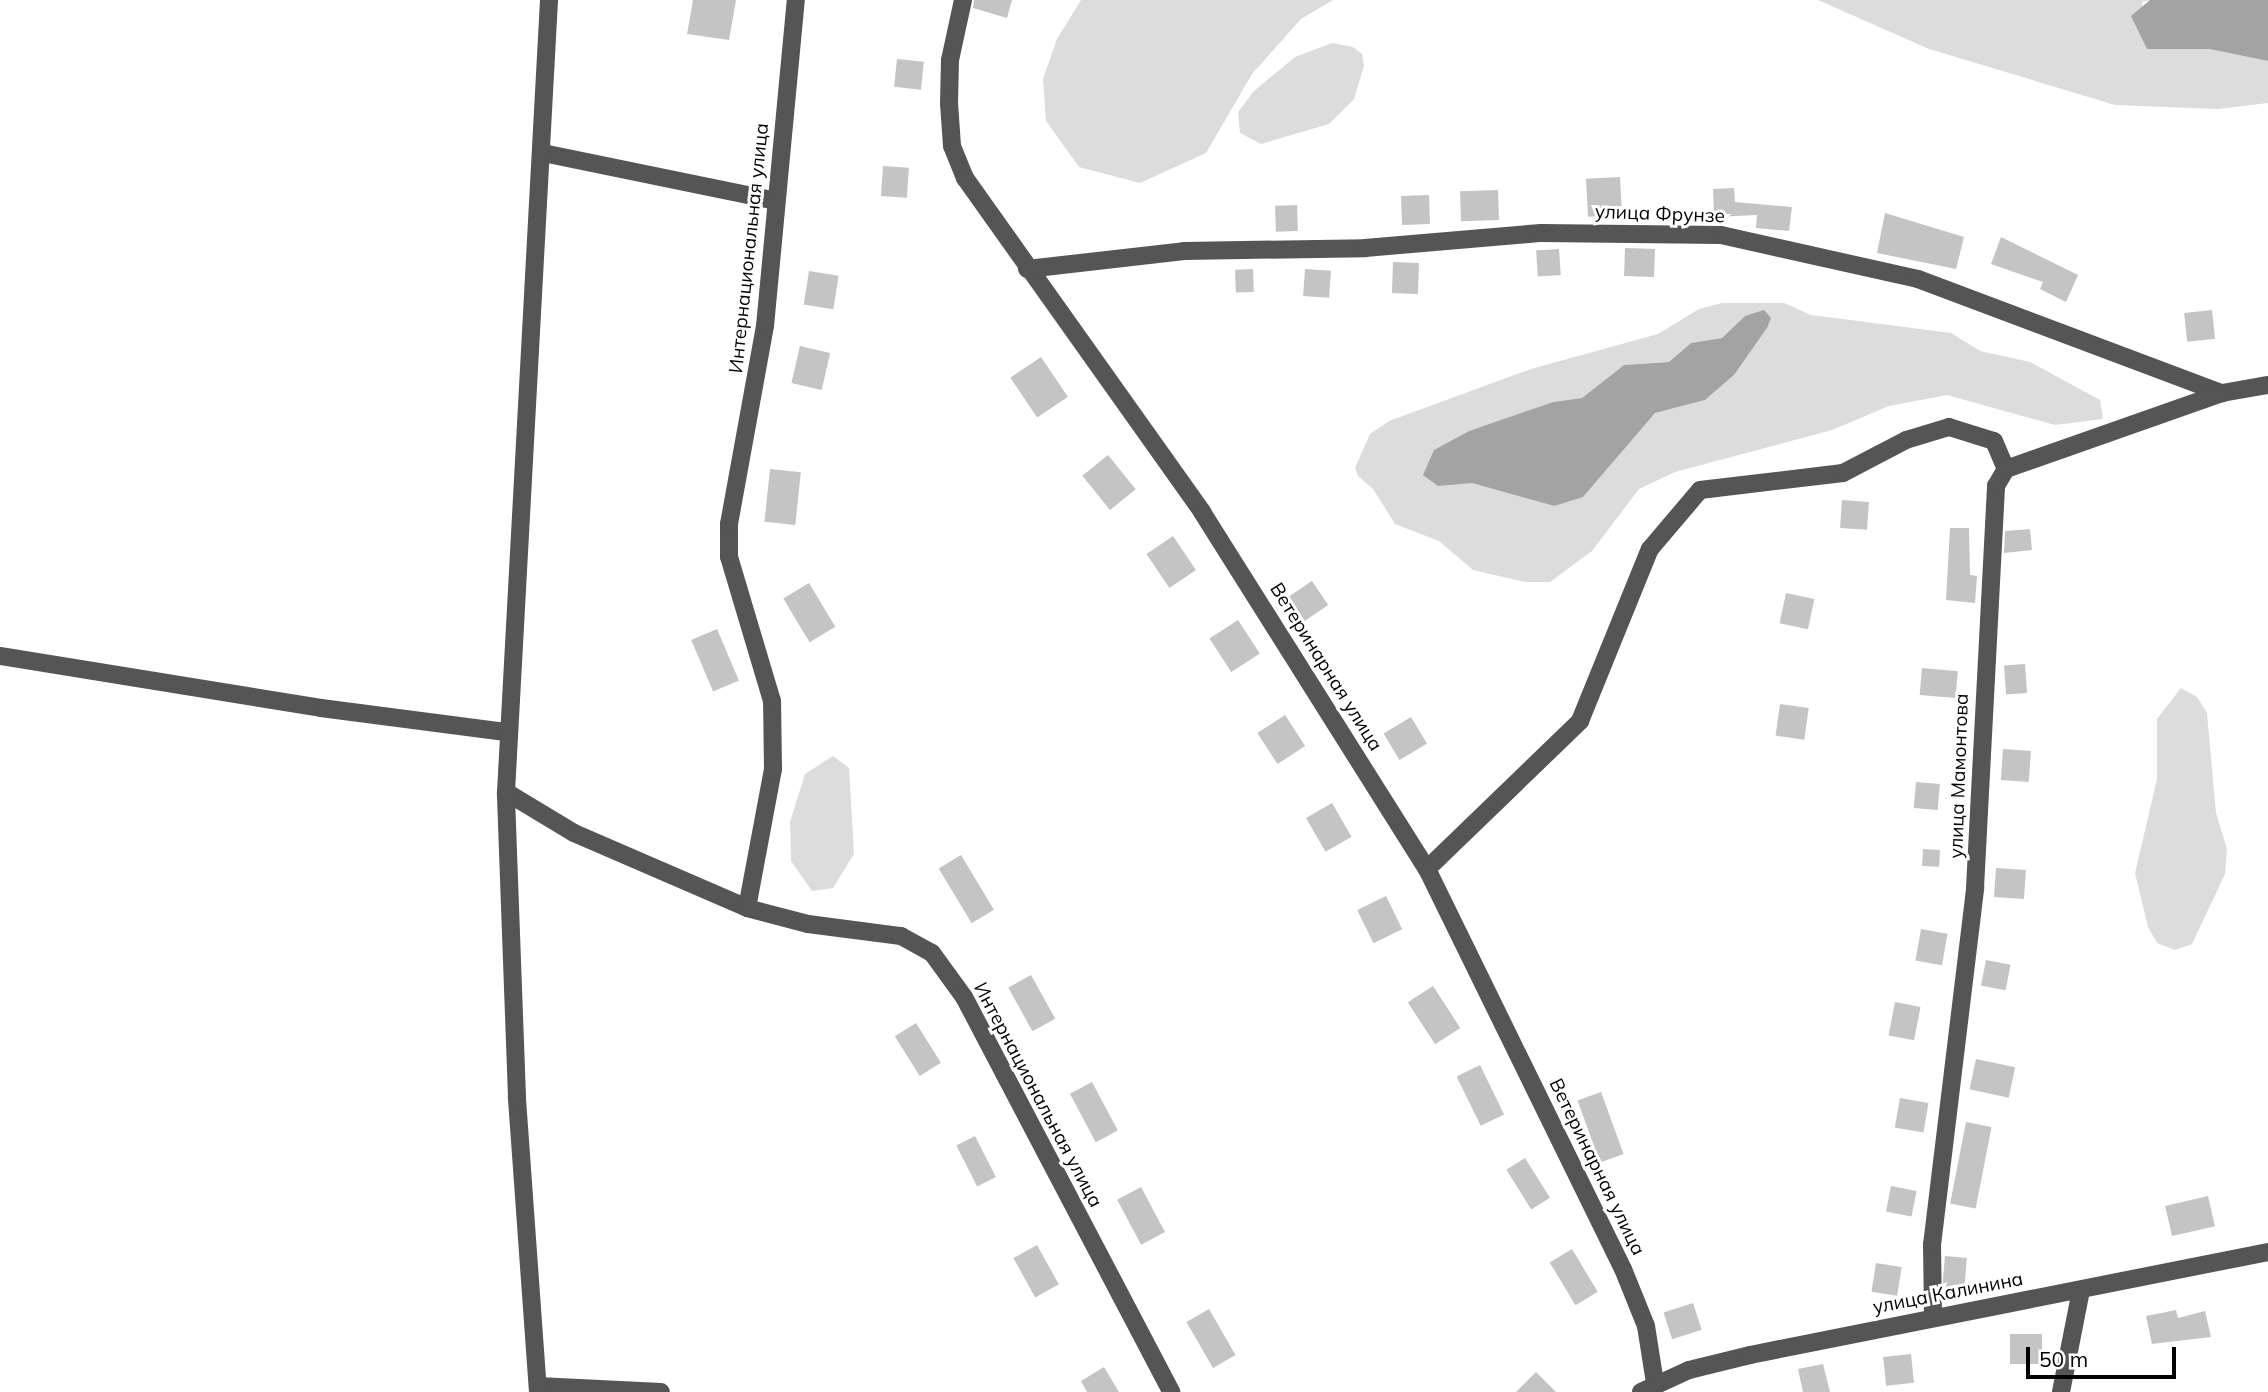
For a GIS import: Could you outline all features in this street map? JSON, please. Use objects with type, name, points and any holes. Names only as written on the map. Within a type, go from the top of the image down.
[{"type":"street","points":[[548,0],[543,153],[507,732],[506,792],[517,1097],[538,1389],[662,1392]]},
{"type":"street","name":"Интернациональная улица","points":[[747,908],[772,769],[772,701],[729,557],[729,524],[765,326],[796,0]]},
{"type":"street","name":"Ветеринарная улица","points":[[962,0],[950,60],[952,146],[965,178],[1202,513],[1427,869],[1623,1269],[1646,1326],[1648,1387]]},
{"type":"street","points":[[543,153],[776,201]]},
{"type":"street","name":"улица Фрунзе","points":[[1027,269],[1184,251],[1365,248],[1541,233],[1721,235],[1918,279],[2222,393]]},
{"type":"street","points":[[1427,869],[1580,721],[1650,549],[1700,490],[1843,473],[1906,440],[1949,427],[1994,441],[2006,469],[2222,393],[2268,385]]},
{"type":"street","name":"улица Мамонтова","points":[[1933,1315],[1932,1245],[1975,888],[1992,500],[2006,469]]},
{"type":"street","points":[[0,656],[321,708],[507,732]]},
{"type":"street","name":"Интернациональная улица","points":[[506,792],[574,833],[747,908],[808,925],[901,936],[932,953],[964,997],[1171,1392]]},
{"type":"street","name":"улица Калинина","points":[[1648,1387],[1737,1358],[1933,1315],[2081,1290],[2268,1252]]},
{"type":"street","points":[[2061,1392],[2081,1290]]},
{"type":"shaded area","points":[[1081,0],[1333,0],[1301,19],[1252,74],[1206,153],[1140,183],[1079,167],[1046,121],[1043,79],[1057,39]]},
{"type":"shaded area","points":[[1818,0],[2150,0],[2142,2],[2147,48],[2209,49],[2268,61],[2268,103],[2218,109],[2115,105],[1929,49]]},
{"type":"shaded area","points":[[2150,0],[2268,0],[2268,61],[2209,49],[2147,49],[2131,16]]},
{"type":"shaded area","points":[[1332,43],[1353,47],[1362,54],[1364,66],[1354,99],[1329,124],[1261,144],[1240,133],[1238,112],[1254,91],[1295,57]]},
{"type":"shaded area","points":[[1722,303],[1784,303],[1811,315],[1951,333],[1980,351],[2030,362],[2100,400],[2103,419],[2055,425],[1947,395],[1889,406],[1832,430],[1675,472],[1639,489],[1592,551],[1550,582],[1525,582],[1473,570],[1439,541],[1395,524],[1373,489],[1358,476],[1355,468],[1370,434],[1389,421],[1531,369],[1658,334],[1699,309]],"holes":[[[1745,316],[1767,328],[1734,375],[1705,400],[1655,413],[1620,448],[1598,480],[1554,506],[1472,483],[1434,450],[1469,431],[1553,402],[1582,398],[1624,365],[1669,362],[1691,343],[1722,338]]]},
{"type":"shaded area","points":[[1764,310],[1771,318],[1767,328],[1734,375],[1705,400],[1655,413],[1583,497],[1554,506],[1472,483],[1438,486],[1423,475],[1434,450],[1469,431],[1553,402],[1582,398],[1624,365],[1669,362],[1691,343],[1722,338],[1745,316]]},
{"type":"shaded area","points":[[2181,688],[2197,697],[2207,713],[2216,813],[2227,849],[2225,874],[2192,944],[2175,950],[2157,943],[2148,927],[2135,873],[2157,779],[2157,719]]},
{"type":"shaded area","points":[[833,756],[849,768],[854,854],[833,888],[812,891],[791,861],[790,822],[805,774]]},
{"type":"building","points":[[693,0],[736,0],[729,40],[687,34]]},
{"type":"building","points":[[974,0],[1012,0],[1007,18],[973,8]]},
{"type":"building","points":[[897,59],[924,62],[921,90],[894,87]]},
{"type":"building","points":[[883,166],[909,168],[907,198],[881,196]]},
{"type":"building","points":[[1620,177],[1622,215],[1588,217],[1586,179]]},
{"type":"building","points":[[1734,188],[1735,202],[1792,207],[1789,231],[1756,228],[1757,215],[1714,217],[1713,189]]},
{"type":"building","points":[[1498,190],[1499,220],[1461,221],[1460,191]]},
{"type":"building","points":[[1429,195],[1430,224],[1402,225],[1401,196]]},
{"type":"building","points":[[1297,205],[1298,231],[1276,232],[1275,206]]},
{"type":"building","points":[[1885,213],[1964,237],[1956,269],[1877,253]]},
{"type":"building","points":[[2001,237],[2078,275],[2066,302],[2040,289],[2043,282],[1991,264]]},
{"type":"building","points":[[1625,248],[1655,249],[1654,277],[1624,276]]},
{"type":"building","points":[[1559,249],[1561,275],[1538,277],[1536,251]]},
{"type":"building","points":[[1393,262],[1419,263],[1418,294],[1392,293]]},
{"type":"building","points":[[1253,269],[1254,292],[1236,293],[1235,270]]},
{"type":"building","points":[[1305,269],[1331,271],[1329,298],[1303,296]]},
{"type":"building","points":[[809,271],[839,276],[833,309],[804,305]]},
{"type":"building","points":[[2212,310],[2215,339],[2187,342],[2184,313]]},
{"type":"building","points":[[800,346],[830,353],[822,390],[791,383]]},
{"type":"building","points":[[1041,357],[1068,397],[1037,417],[1010,378]]},
{"type":"building","points":[[1108,455],[1136,489],[1110,510],[1082,476]]},
{"type":"building","points":[[770,469],[801,472],[795,525],[764,522]]},
{"type":"building","points":[[1842,500],[1869,502],[1867,530],[1840,528]]},
{"type":"building","points":[[1950,528],[1969,528],[1970,575],[1977,576],[1975,603],[1946,600]]},
{"type":"building","points":[[2030,529],[2032,550],[2004,553],[2005,531]]},
{"type":"building","points":[[1173,536],[1196,570],[1169,588],[1146,554]]},
{"type":"building","points":[[1312,581],[1328,605],[1303,622],[1286,598]]},
{"type":"building","points":[[809,583],[835,627],[810,642],[783,598]]},
{"type":"building","points":[[1786,593],[1814,599],[1808,629],[1780,623]]},
{"type":"building","points":[[1238,620],[1260,654],[1231,672],[1209,639]]},
{"type":"building","points":[[717,629],[739,681],[713,691],[691,640]]},
{"type":"building","points":[[2025,664],[2027,693],[2006,694],[2004,665]]},
{"type":"building","points":[[1922,668],[1958,671],[1956,698],[1920,695]]},
{"type":"building","points":[[1780,704],[1809,708],[1804,740],[1776,736]]},
{"type":"building","points":[[1285,715],[1305,746],[1277,764],[1257,733]]},
{"type":"building","points":[[1411,717],[1427,744],[1400,760],[1384,733]]},
{"type":"building","points":[[2003,749],[2031,751],[2029,782],[2001,780]]},
{"type":"building","points":[[1916,782],[1940,784],[1938,810],[1914,808]]},
{"type":"building","points":[[1332,803],[1352,837],[1326,852],[1306,818]]},
{"type":"building","points":[[1923,849],[1940,850],[1939,867],[1922,866]]},
{"type":"building","points":[[961,855],[994,910],[972,923],[939,868]]},
{"type":"building","points":[[1996,868],[2026,870],[2024,899],[1994,897]]},
{"type":"building","points":[[1386,896],[1402,929],[1373,943],[1357,910]]},
{"type":"building","points":[[1921,929],[1948,934],[1942,965],[1915,961]]},
{"type":"building","points":[[1986,960],[2011,965],[2006,990],[1981,986]]},
{"type":"building","points":[[1031,975],[1055,1019],[1033,1031],[1008,988]]},
{"type":"building","points":[[1433,986],[1460,1028],[1435,1044],[1408,1002]]},
{"type":"building","points":[[1895,1002],[1921,1007],[1914,1040],[1889,1035]]},
{"type":"building","points":[[916,1023],[941,1063],[920,1076],[895,1036]]},
{"type":"building","points":[[1976,1059],[2015,1067],[2009,1098],[1970,1089]]},
{"type":"building","points":[[1480,1065],[1504,1114],[1481,1126],[1457,1076]]},
{"type":"building","points":[[1092,1082],[1118,1131],[1096,1142],[1070,1094]]},
{"type":"building","points":[[1601,1092],[1624,1154],[1600,1163],[1578,1101]]},
{"type":"building","points":[[1900,1098],[1929,1103],[1923,1133],[1895,1128]]},
{"type":"building","points":[[1966,1122],[1992,1127],[1976,1208],[1950,1203]]},
{"type":"building","points":[[975,1136],[996,1177],[977,1187],[956,1146]]},
{"type":"building","points":[[1525,1158],[1550,1198],[1531,1210],[1506,1170]]},
{"type":"building","points":[[1891,1186],[1917,1191],[1912,1216],[1886,1212]]},
{"type":"building","points":[[1141,1187],[1165,1232],[1141,1245],[1117,1200]]},
{"type":"building","points":[[2208,1196],[2215,1226],[2172,1236],[2165,1206]]},
{"type":"building","points":[[1037,1245],[1059,1284],[1035,1297],[1013,1258]]},
{"type":"building","points":[[1572,1249],[1598,1292],[1575,1305],[1550,1262]]},
{"type":"building","points":[[1945,1256],[1967,1258],[1964,1290],[1942,1288]]},
{"type":"building","points":[[1876,1263],[1902,1267],[1897,1296],[1871,1292]]},
{"type":"building","points":[[1693,1303],[1702,1330],[1672,1339],[1664,1313]]},
{"type":"building","points":[[1209,1309],[1236,1355],[1213,1368],[1186,1322]]},
{"type":"building","points":[[2176,1310],[2178,1318],[2205,1311],[2211,1337],[2152,1344],[2146,1316]]},
{"type":"building","points":[[2010,1334],[2042,1334],[2042,1364],[2010,1364]]},
{"type":"building","points":[[1911,1354],[1914,1383],[1886,1386],[1883,1357]]},
{"type":"building","points":[[1823,1364],[1830,1392],[1803,1392],[1798,1369]]},
{"type":"building","points":[[1104,1367],[1119,1392],[1087,1392],[1081,1381]]},
{"type":"building","points":[[1536,1372],[1556,1392],[1516,1392]]}]
